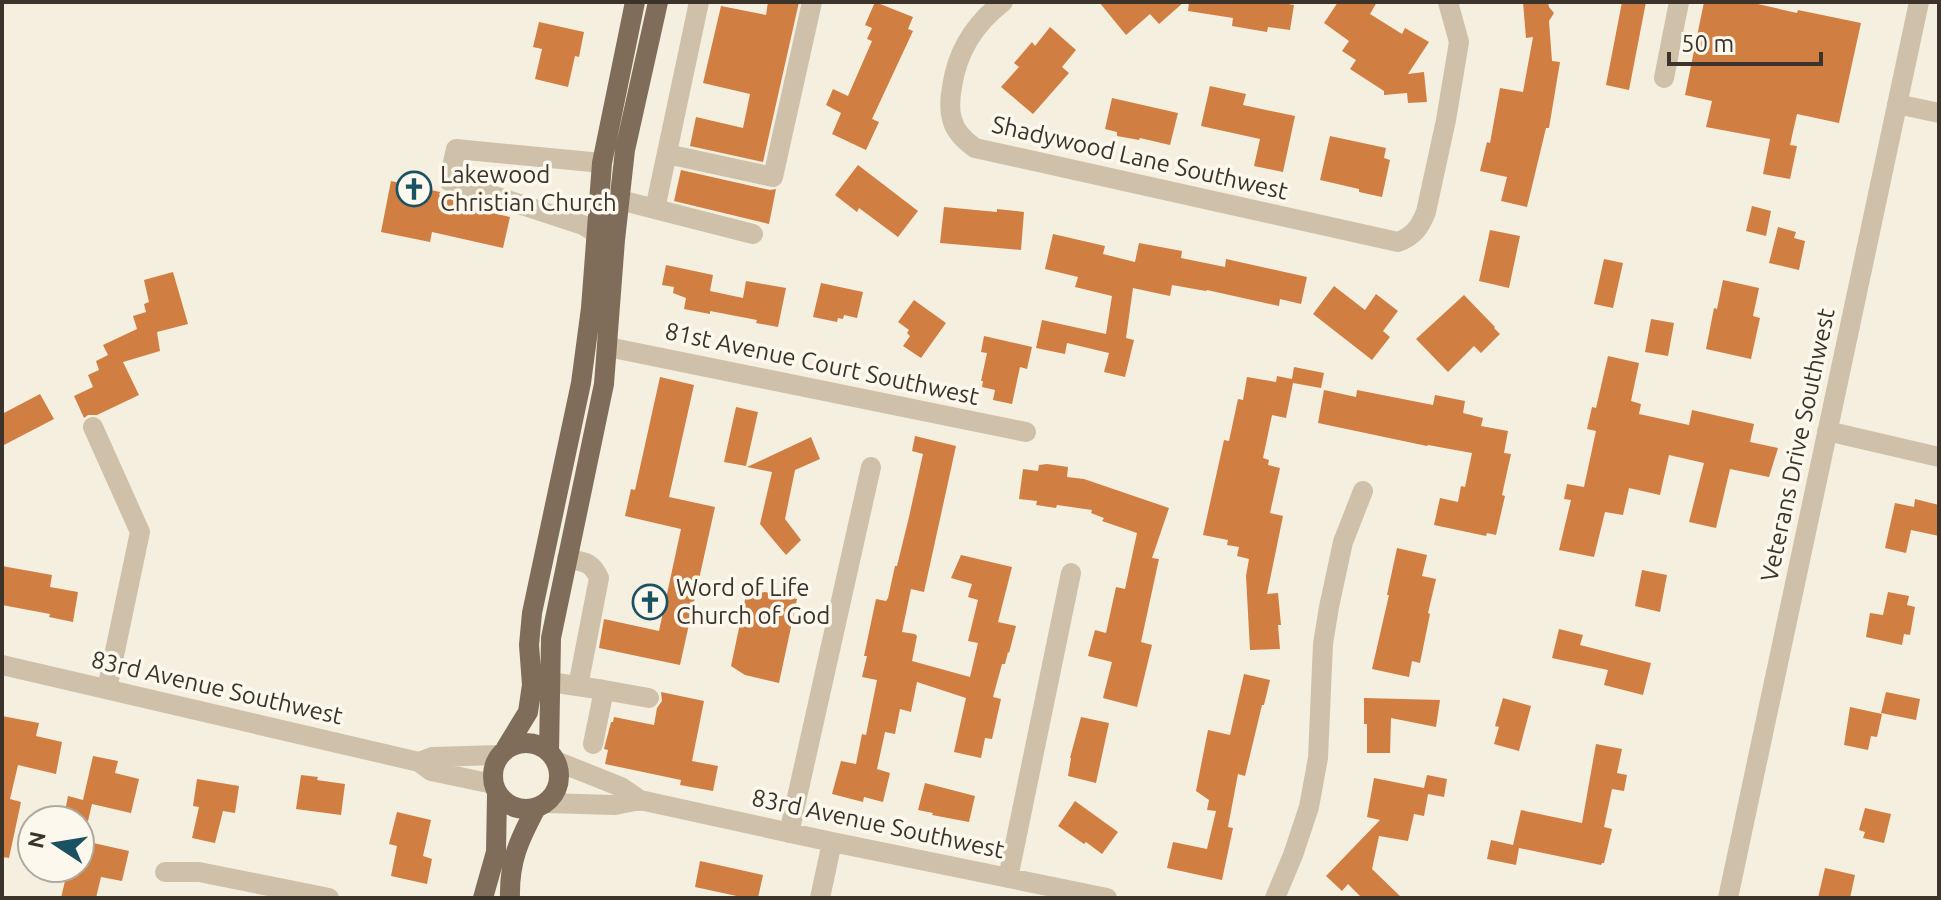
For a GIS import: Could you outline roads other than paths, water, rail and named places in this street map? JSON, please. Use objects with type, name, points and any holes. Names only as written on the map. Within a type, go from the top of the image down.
[{"type":"main road","points":[[483,898],[496,852],[494,764],[528,712],[532,685],[529,645],[532,613],[581,383],[591,308],[602,163],[635,2]]},
{"type":"main road","points":[[510,898],[509,874],[520,837],[559,783],[559,772],[552,756],[551,638],[604,384],[625,150],[658,2]]},
{"type":"main road","points":[[503,752],[517,743],[528,742],[540,745],[552,756]]},
{"type":"main road","points":[[495,789],[503,801],[518,809],[541,805]]},
{"type":"street","points":[[655,209],[699,2]]},
{"type":"street","points":[[667,154],[773,177],[812,2]]},
{"type":"street","name":"Shadywood Lane Southwest","points":[[1003,2],[978,24],[955,68],[950,102],[952,119],[964,140],[975,148],[1398,242],[1413,235],[1426,212],[1459,42],[1448,2]]},
{"type":"street","points":[[1664,78],[1679,2]]},
{"type":"street","name":"Veterans Drive Southwest","points":[[1728,898],[1919,2]]},
{"type":"street","points":[[1897,104],[1939,113]]},
{"type":"street","points":[[595,232],[583,225],[449,181],[456,149],[602,163]]},
{"type":"street","points":[[620,200],[753,234]]},
{"type":"street","name":"81st Avenue Court Southwest","points":[[608,347],[1026,432]]},
{"type":"street","points":[[93,427],[140,532],[107,689]]},
{"type":"street","points":[[1827,431],[1939,457]]},
{"type":"street","points":[[789,833],[871,467]]},
{"type":"street","points":[[1275,898],[1309,807],[1318,758],[1323,644],[1329,607],[1343,542],[1363,491]]},
{"type":"street","points":[[567,559],[588,563],[599,578],[578,686]]},
{"type":"street","points":[[1008,878],[1071,573]]},
{"type":"street","name":"83rd Avenue Southwest","points":[[2,665],[419,762],[431,771],[495,789]]},
{"type":"street","points":[[550,682],[649,698]]},
{"type":"street","points":[[593,744],[604,690]]},
{"type":"street","name":"83rd Avenue Southwest","points":[[419,762],[432,757],[503,752]]},
{"type":"street","name":"83rd Avenue Southwest","points":[[552,756],[621,787],[640,800],[1107,898]]},
{"type":"street","name":"83rd Avenue Southwest","points":[[541,805],[615,805],[640,800]]},
{"type":"street","points":[[820,898],[832,842]]},
{"type":"street","points":[[165,872],[199,872],[329,898]]},
{"type":"place","name":"Lakewood Christian Church","points":[[414,189]]},
{"type":"place","name":"Word of Life Church of God","points":[[650,602]]}]
